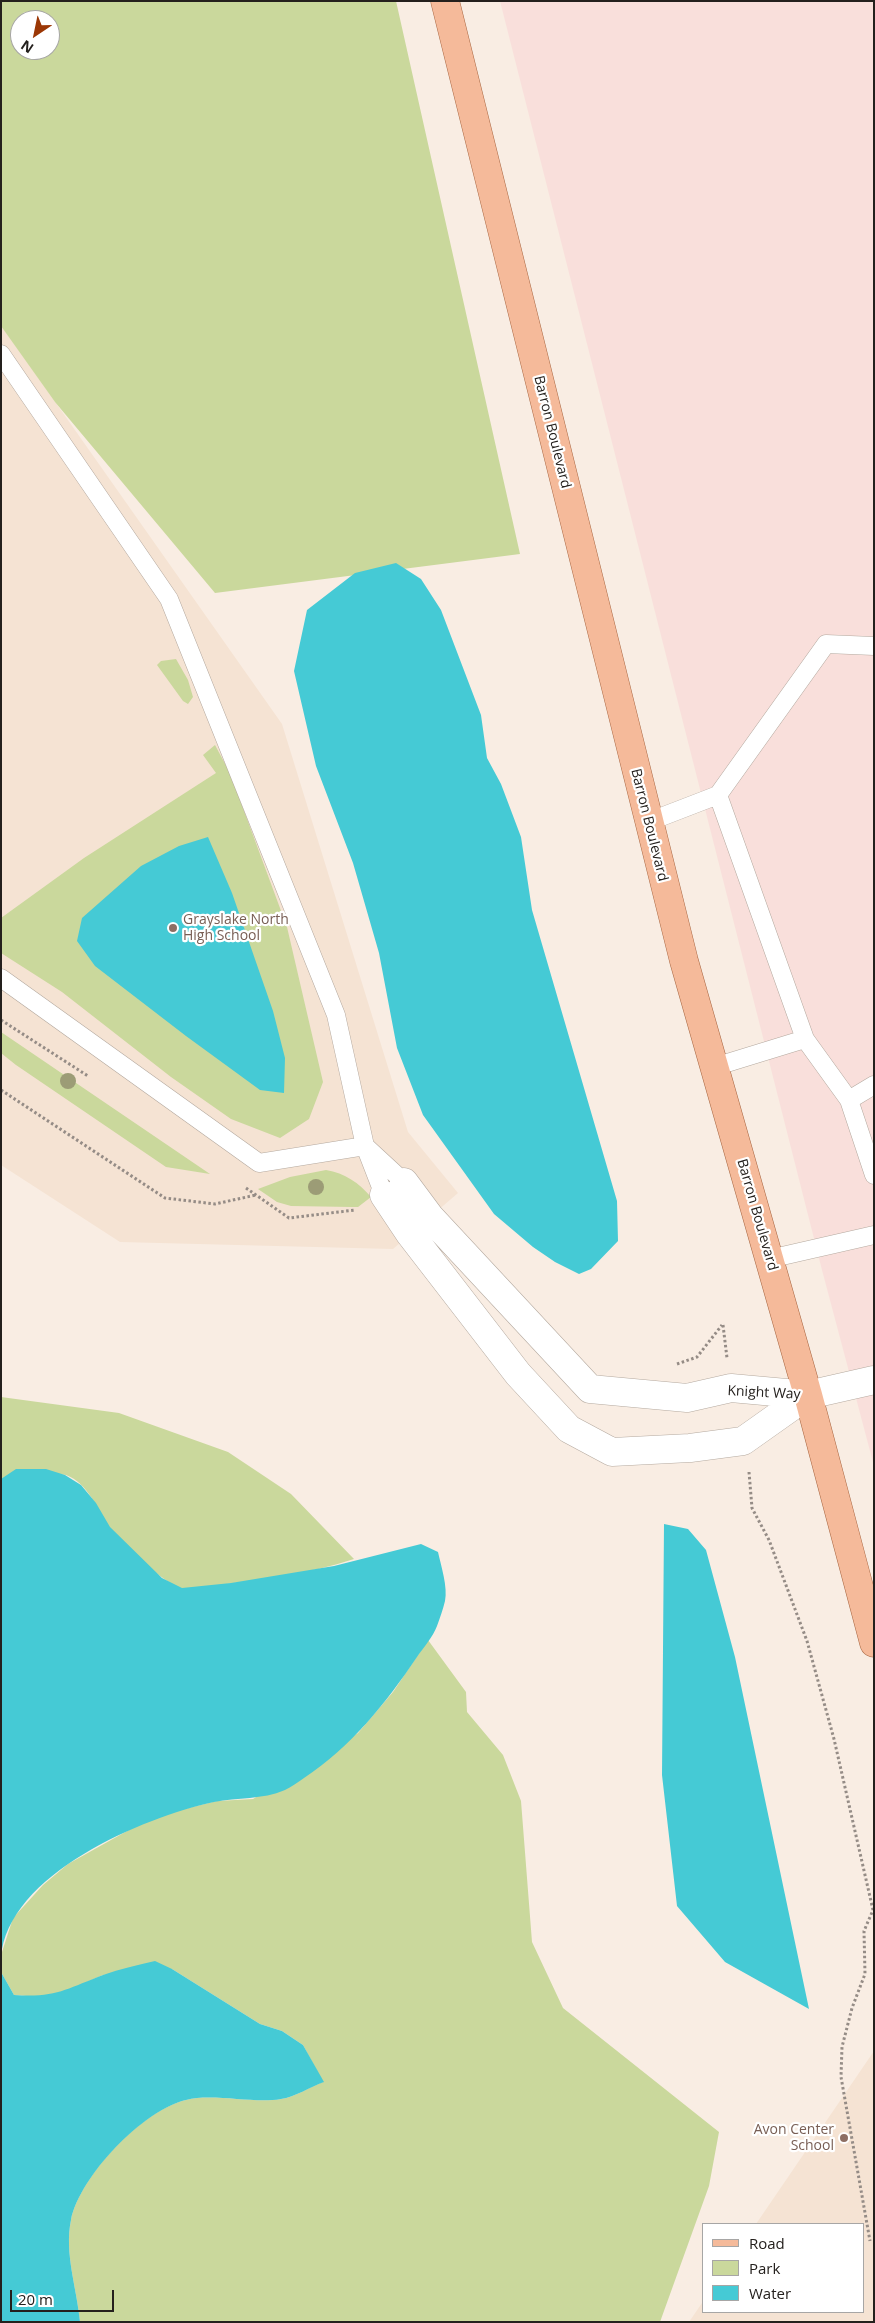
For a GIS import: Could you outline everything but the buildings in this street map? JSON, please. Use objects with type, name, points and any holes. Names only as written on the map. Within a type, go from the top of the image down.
[{"type":"main road","name":"Barron Boulevard","points":[[445,1],[684,961],[808,1395],[874,1643]]},
{"type":"street","name":"Knight Way","points":[[394,1188],[430,1217],[590,1389],[687,1398],[732,1388],[808,1395]]},
{"type":"street","name":"Knight Way","points":[[394,1188],[410,1234],[518,1374],[569,1429],[612,1452],[690,1448],[743,1441],[808,1395]]},
{"type":"street","points":[[808,1395],[874,1380]]},
{"type":"lane","points":[[1,354],[169,599],[336,1015],[365,1146],[394,1188]]},
{"type":"lane","points":[[648,822],[718,795],[826,644],[874,646]]},
{"type":"lane","points":[[718,795],[805,1039],[849,1100],[874,1175]]},
{"type":"lane","points":[[1,978],[259,1163],[365,1146]]},
{"type":"lane","points":[[714,1067],[805,1039]]},
{"type":"lane","points":[[849,1100],[874,1085]]},
{"type":"lane","points":[[769,1259],[874,1235]]},
{"type":"path","points":[[1,1090],[165,1198],[215,1204],[256,1195]]},
{"type":"path","points":[[723,1325],[732,1388]]},
{"type":"path","points":[[743,1441],[749,1471],[752,1508],[769,1540],[807,1641],[834,1739],[873,1910],[864,1931],[865,1974],[852,2008],[842,2047],[841,2077],[870,2241]]},
{"type":"shaded area","points":[[500,1],[874,1],[874,1466],[822,1270]]},
{"type":"shaded area","name":"Grayslake North High School","points":[[1,325],[282,724],[408,1132],[458,1193],[393,1249],[120,1242],[1,1165]]},
{"type":"shaded area","name":"Avon Center School","points":[[874,2051],[874,2322],[689,2322],[702,2303],[702,2313],[865,2313],[865,2223],[757,2223]]},
{"type":"green space","points":[[1,1],[396,1],[520,554],[215,593],[55,402],[1,326]]},
{"type":"green space","points":[[176,659],[188,680],[193,697],[188,704],[183,701],[157,665],[161,661]]},
{"type":"green space","points":[[215,745],[230,773],[287,927],[323,1082],[309,1119],[280,1138],[231,1119],[171,1077],[62,992],[1,953],[1,918],[84,858],[216,773],[203,755]]},
{"type":"green space","points":[[1,1032],[210,1174],[166,1167],[1,1053]]},
{"type":"green space","points":[[326,1170],[351,1179],[371,1197],[358,1207],[291,1206],[277,1202],[258,1189],[290,1177]]},
{"type":"green space","points":[[1,1397],[119,1413],[228,1452],[291,1494],[354,1559],[283,1576],[192,1589],[173,1585],[142,1561],[122,1542],[109,1527],[86,1490],[74,1479],[66,1475],[53,1474],[1,1479]]},
{"type":"green space","points":[[428,1640],[466,1692],[467,1712],[503,1755],[521,1801],[532,1942],[563,2008],[719,2132],[709,2186],[660,2322],[80,2322],[70,2258],[69,2232],[71,2220],[87,2184],[115,2147],[151,2117],[169,2106],[186,2100],[197,2098],[281,2099],[323,2082],[303,2045],[282,2031],[260,2024],[172,1969],[103,1975],[66,1991],[40,1997],[14,1995],[1,1972],[2,1952],[13,1918],[43,1885],[68,1864],[136,1826],[176,1811],[217,1801],[253,1799],[358,1733],[393,1692]]},
{"type":"water","points":[[396,563],[421,579],[441,610],[481,715],[487,758],[501,784],[521,837],[532,910],[617,1201],[618,1241],[591,1269],[579,1274],[555,1262],[533,1247],[494,1214],[423,1115],[397,1048],[379,953],[353,863],[316,766],[294,671],[307,610],[355,573]]},
{"type":"water","points":[[208,837],[232,893],[273,1011],[285,1058],[284,1093],[260,1090],[186,1036],[95,966],[77,941],[82,918],[141,866],[179,846]]},
{"type":"water","points":[[16,1469],[46,1469],[65,1475],[81,1485],[96,1503],[110,1527],[162,1578],[182,1588],[231,1583],[334,1566],[421,1544],[438,1552],[444,1576],[446,1595],[433,1634],[393,1691],[352,1738],[321,1766],[285,1790],[259,1797],[223,1800],[185,1810],[152,1821],[117,1836],[83,1854],[53,1876],[27,1900],[9,1928],[1,1958],[1,1479]]},
{"type":"water","points":[[664,1524],[688,1529],[706,1550],[735,1657],[809,2009],[725,1962],[677,1906],[662,1775]]},
{"type":"water","points":[[155,1961],[172,1969],[260,2024],[282,2031],[303,2045],[324,2082],[281,2099],[197,2098],[186,2100],[169,2106],[151,2117],[116,2147],[100,2165],[87,2184],[71,2220],[69,2232],[70,2258],[80,2322],[1,2322],[1,1972],[14,1995],[28,1996],[51,1994],[109,1973]]},
{"type":"place","name":"Grayslake North High School","points":[[173,928]]},
{"type":"place","name":"Avon Center School","points":[[844,2138]]}]
